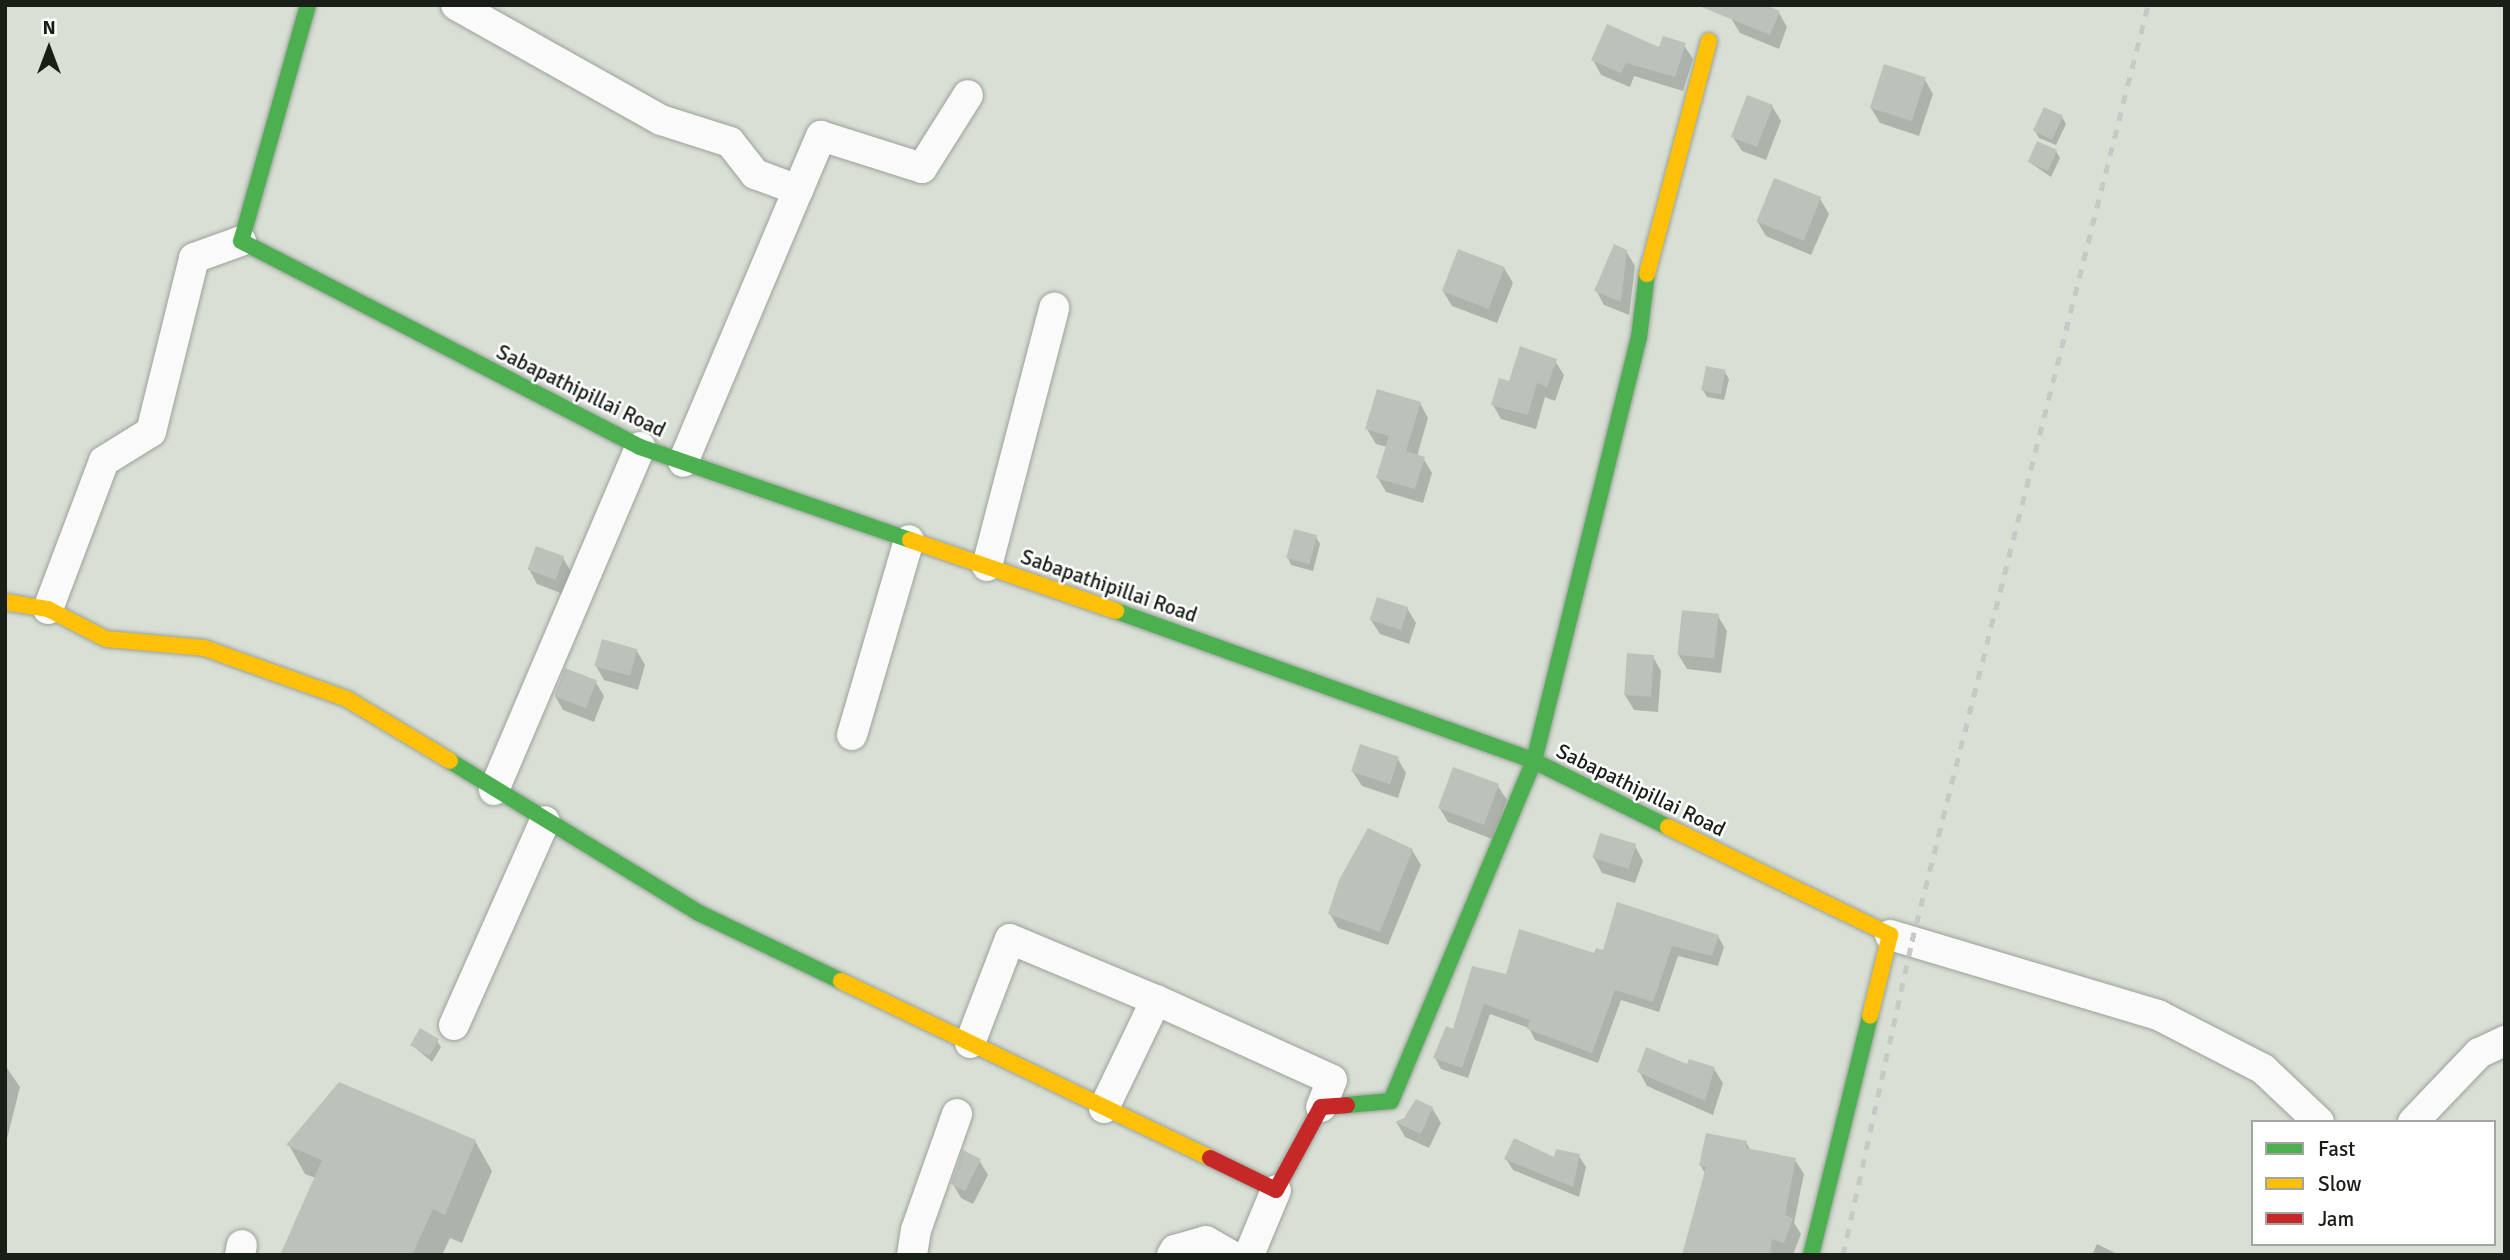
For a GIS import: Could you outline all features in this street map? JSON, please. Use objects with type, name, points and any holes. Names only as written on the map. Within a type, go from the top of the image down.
[{"type":"street","points":[[48,609],[104,461],[151,432],[194,258],[241,241],[308,5]]},
{"type":"street","points":[[456,5],[661,120],[730,142],[755,174],[798,190]]},
{"type":"street","points":[[1321,1107],[1391,1101],[1534,761],[1639,337],[1649,253],[1709,41]]},
{"type":"street","points":[[683,462],[821,136],[922,168],[968,95]]},
{"type":"street","name":"Sabapathipillai Road","points":[[241,241],[640,447],[987,566],[1534,761],[1890,935]]},
{"type":"street","points":[[987,566],[1054,308]]},
{"type":"street","points":[[494,790],[640,447]]},
{"type":"street","points":[[852,734],[909,540]]},
{"type":"street","points":[[5,602],[48,609],[106,639],[204,648],[346,699],[699,913],[1276,1191]]},
{"type":"street","points":[[454,1025],[545,821]]},
{"type":"street","points":[[1811,1255],[1890,935],[2158,1015],[2263,1069],[2317,1120]]},
{"type":"street","points":[[970,1043],[1010,939],[1156,1000],[1332,1080],[1321,1107],[1276,1191],[1249,1255]]},
{"type":"street","points":[[1104,1108],[1156,1000]]},
{"type":"street","points":[[2415,1120],[2479,1053],[2505,1041]]},
{"type":"street","points":[[912,1255],[916,1230],[957,1114]]},
{"type":"street","points":[[1172,1255],[1174,1250],[1206,1241],[1230,1255]]},
{"type":"building","points":[[1765,5],[1780,11],[1770,35],[1699,6]]},
{"type":"building","points":[[1607,24],[1659,47],[1663,36],[1686,43],[1675,77],[1626,63],[1621,73],[1591,60]]},
{"type":"building","points":[[1884,64],[1926,78],[1912,121],[1870,108]]},
{"type":"building","points":[[1747,95],[1773,105],[1757,147],[1731,137]]},
{"type":"building","points":[[2044,107],[2063,116],[2052,139],[2033,131]]},
{"type":"building","points":[[2037,141],[2057,150],[2048,171],[2028,162]]},
{"type":"building","points":[[1774,178],[1821,197],[1804,241],[1756,222]]},
{"type":"building","points":[[1614,244],[1627,250],[1621,302],[1594,291]]},
{"type":"building","points":[[1458,249],[1505,267],[1489,309],[1442,291]]},
{"type":"building","points":[[1520,346],[1557,359],[1547,387],[1537,383],[1528,415],[1491,405],[1499,378],[1509,381]]},
{"type":"building","points":[[1706,366],[1726,370],[1721,394],[1701,391]]},
{"type":"building","points":[[1377,389],[1421,402],[1406,451],[1425,457],[1415,489],[1376,478],[1389,436],[1365,429]]},
{"type":"building","points":[[1294,529],[1317,535],[1309,564],[1286,558]]},
{"type":"building","points":[[536,546],[564,556],[556,580],[527,569]]},
{"type":"building","points":[[1377,597],[1408,607],[1401,630],[1370,620]]},
{"type":"building","points":[[1682,610],[1719,614],[1714,659],[1677,655]]},
{"type":"building","points":[[602,639],[638,649],[630,676],[594,666]]},
{"type":"building","points":[[1627,653],[1654,655],[1651,697],[1624,695]]},
{"type":"building","points":[[565,668],[597,680],[586,708],[554,696]]},
{"type":"building","points":[[1360,744],[1399,757],[1390,784],[1351,772]]},
{"type":"building","points":[[1453,767],[1499,784],[1484,825],[1438,808]]},
{"type":"building","points":[[1368,828],[1413,849],[1380,932],[1328,914],[1339,880]]},
{"type":"building","points":[[1600,833],[1636,844],[1629,869],[1592,858]]},
{"type":"building","points":[[1617,902],[1719,935],[1712,956],[1672,946],[1653,1002],[1615,990],[1592,1053],[1527,1029],[1530,1020],[1484,1004],[1462,1068],[1433,1058],[1446,1026],[1453,1029],[1472,966],[1506,974],[1519,929],[1594,953],[1596,948],[1603,950]]},
{"type":"building","points":[[420,1028],[439,1039],[429,1056],[410,1045]]},
{"type":"building","points":[[1646,1047],[1687,1064],[1689,1059],[1715,1067],[1705,1101],[1637,1072]]},
{"type":"building","points":[[339,1082],[476,1140],[445,1215],[433,1209],[412,1255],[280,1255],[322,1160],[286,1145]]},
{"type":"building","points":[[1416,1099],[1433,1107],[1421,1134],[1395,1122],[1404,1118]]},
{"type":"building","points":[[1706,1133],[1747,1141],[1746,1148],[1796,1158],[1785,1215],[1793,1218],[1784,1243],[1772,1239],[1770,1255],[1682,1255],[1706,1167],[1699,1166]]},
{"type":"building","points":[[1514,1138],[1554,1157],[1556,1149],[1580,1154],[1573,1187],[1504,1159]]},
{"type":"building","points":[[963,1150],[981,1159],[965,1191],[951,1184]]},
{"type":"railway","points":[[1843,1255],[1912,941],[2148,5]]},
{"type":"traffic: fast","points":[[308,5],[241,241],[640,447],[910,540]]},
{"type":"traffic: fast","points":[[1347,1105],[1391,1101],[1534,761],[1639,337],[1647,274]]},
{"type":"traffic: fast","points":[[1116,611],[1534,761],[1668,827]]},
{"type":"traffic: fast","points":[[450,761],[699,913],[841,981]]},
{"type":"traffic: fast","points":[[1811,1255],[1870,1016]]},
{"type":"traffic: slow","points":[[1647,274],[1709,41]]},
{"type":"traffic: slow","points":[[910,540],[1116,611]]},
{"type":"traffic: slow","points":[[5,602],[48,609],[106,639],[204,648],[347,699],[450,761]]},
{"type":"traffic: slow","points":[[1668,827],[1890,935],[1870,1016]]},
{"type":"traffic: slow","points":[[841,981],[1210,1158]]},
{"type":"traffic: jam","points":[[1210,1158],[1276,1190],[1321,1107],[1347,1105]]}]
